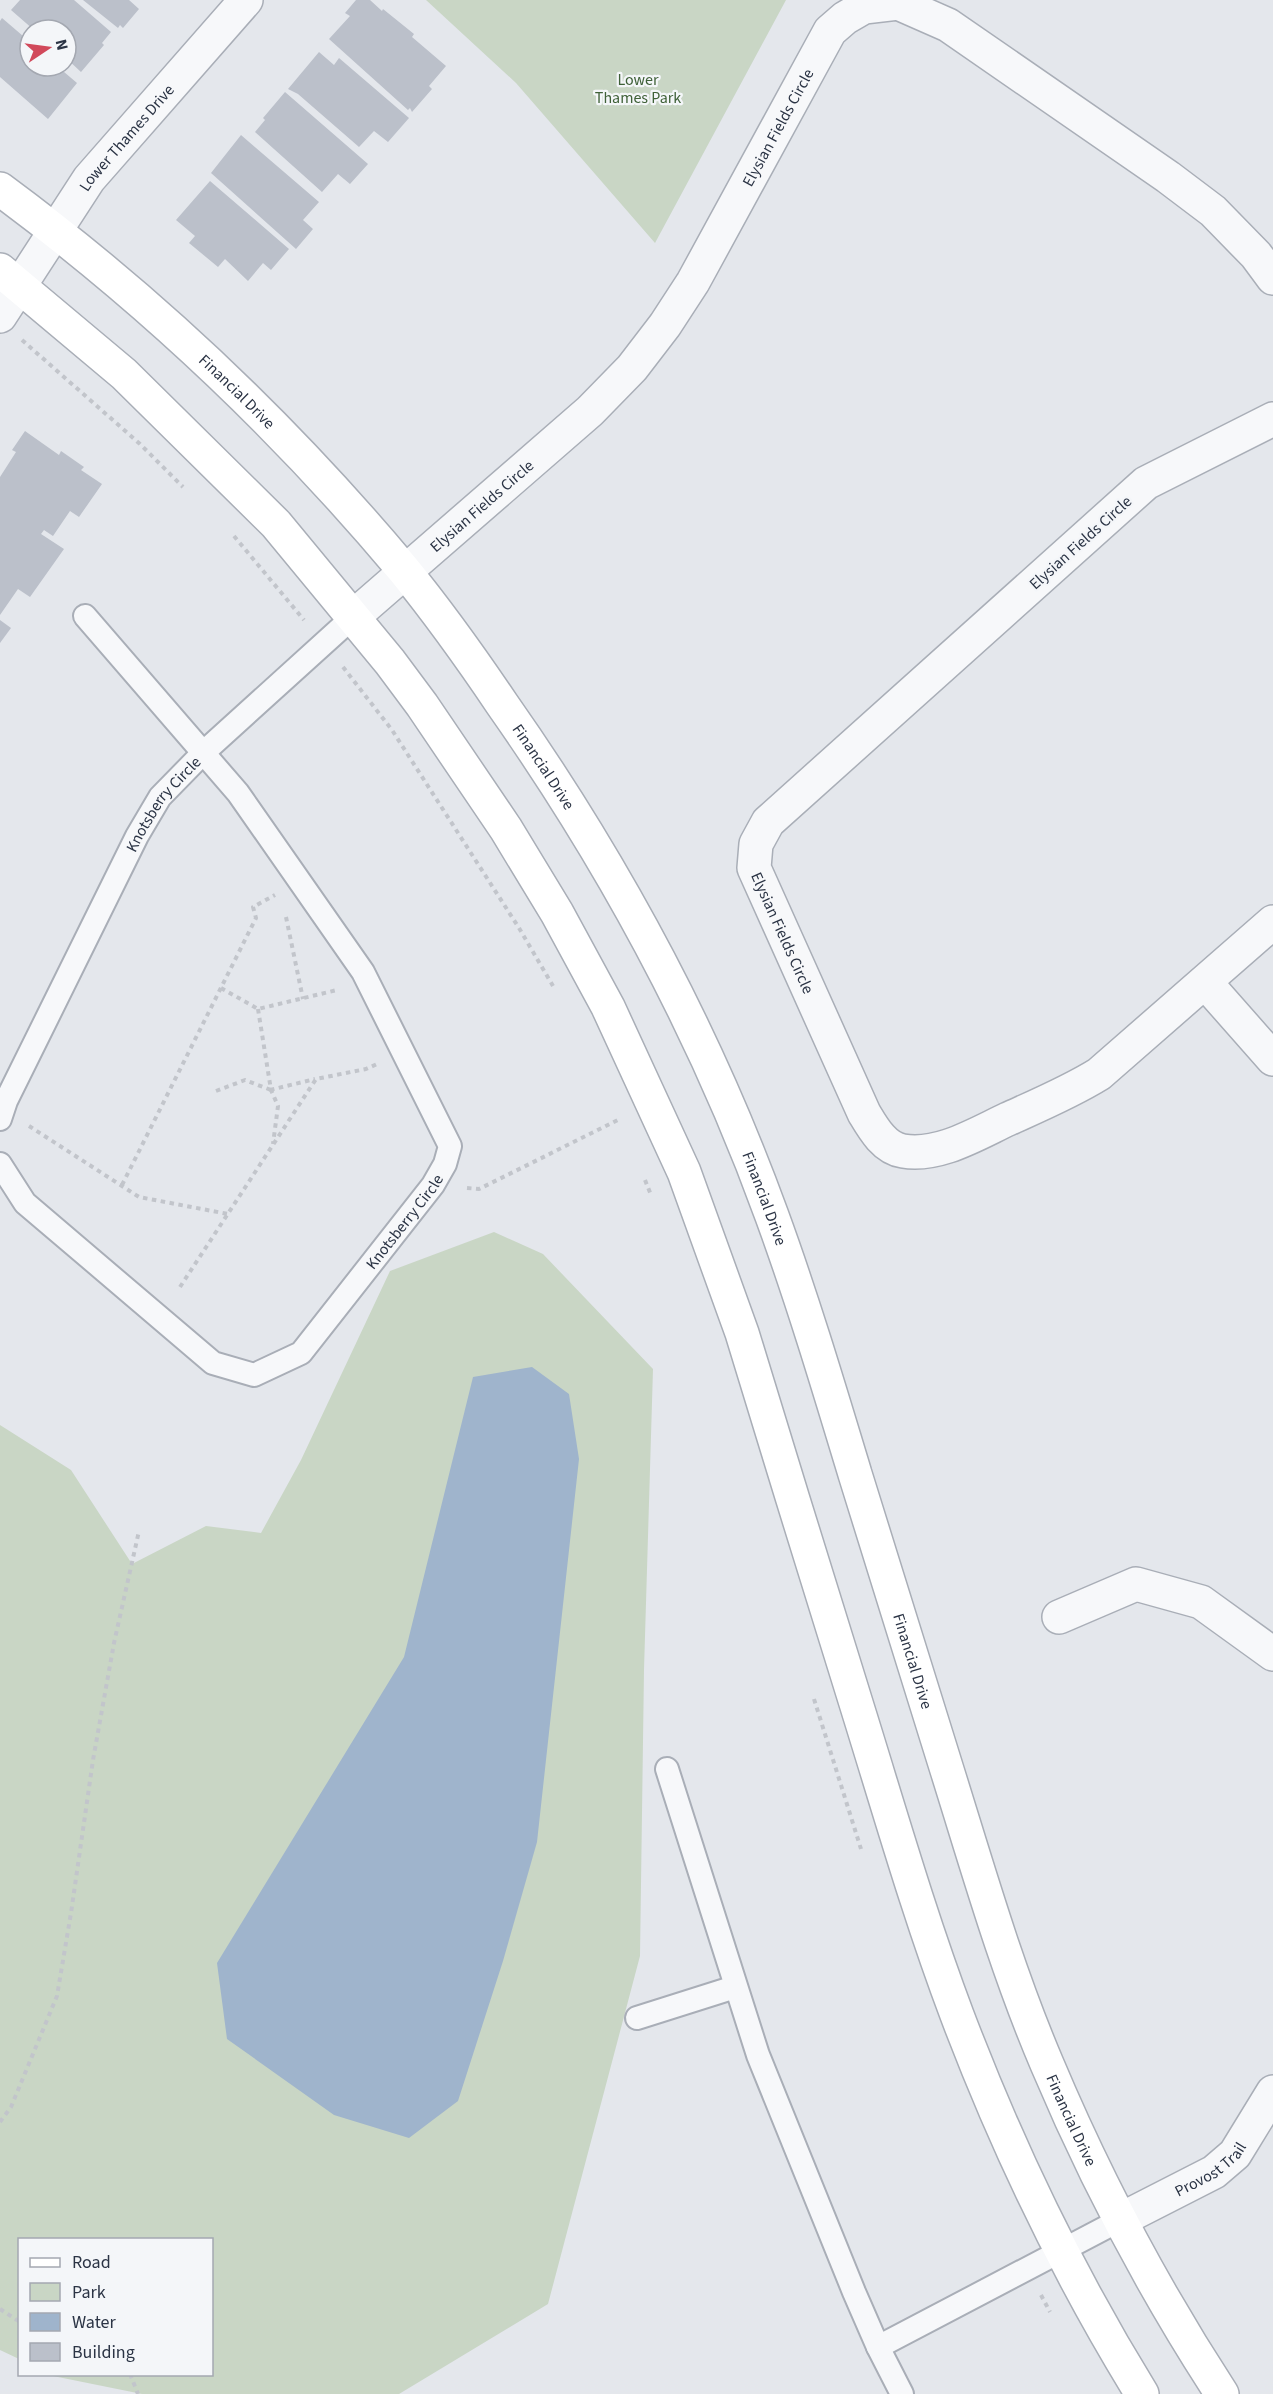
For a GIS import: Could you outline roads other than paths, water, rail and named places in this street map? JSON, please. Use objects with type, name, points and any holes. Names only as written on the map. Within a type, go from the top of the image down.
[{"type":"street","name":"Lower Thames Drive","points":[[0,316],[10,278],[56,230],[89,179],[246,0]]},
{"type":"street","name":"Elysian Fields Circle","points":[[353,617],[590,411],[632,368],[665,325],[693,282],[830,31],[845,18],[864,7],[898,3],[948,25],[1168,177],[1213,211],[1256,255],[1273,278]]},
{"type":"street","name":"Financial Drive","points":[[0,189],[56,230],[141,301],[248,399],[405,571],[529,742],[590,837],[663,967],[737,1127],[772,1216],[798,1291],[1003,1951],[1046,2063],[1120,2220],[1164,2301],[1222,2394]]},
{"type":"street","points":[[10,278],[124,374],[276,524],[353,617],[422,705],[506,829],[557,913],[608,1007],[684,1172],[742,1333],[909,1874],[953,2003],[995,2109],[1060,2252],[1142,2394]]},
{"type":"street","name":"Elysian Fields Circle","points":[[1273,419],[1146,483],[768,822],[756,844],[754,868],[864,1113],[880,1138],[901,1151],[924,1151],[950,1146],[1072,1090],[1099,1074],[1273,922]]},
{"type":"street","points":[[1205,982],[1273,1059]]},
{"type":"street","points":[[1059,1617],[1136,1584],[1201,1602],[1273,1654]]},
{"type":"street","name":"Provost Trail","points":[[1120,2220],[1214,2172],[1235,2154],[1273,2092]]},
{"type":"lane","name":"Knotsberry Circle","points":[[0,1164],[25,1203],[213,1363],[254,1375],[301,1353],[433,1185],[446,1164],[450,1146],[363,972],[238,793],[85,616]]},
{"type":"lane","name":"Knotsberry Circle","points":[[2,1114],[137,836],[160,797],[204,752],[353,617]]},
{"type":"lane","points":[[667,1769],[758,2055],[878,2347],[902,2394]]},
{"type":"lane","points":[[637,2018],[735,1987]]},
{"type":"lane","points":[[878,2347],[1120,2220]]},
{"type":"water","points":[[532,1367],[569,1394],[579,1459],[537,1842],[503,1961],[458,2101],[409,2138],[334,2115],[227,2039],[217,1963],[404,1657],[473,1377]]},
{"type":"park label","name":"Lower Thames Park","points":[[638,88]]}]
